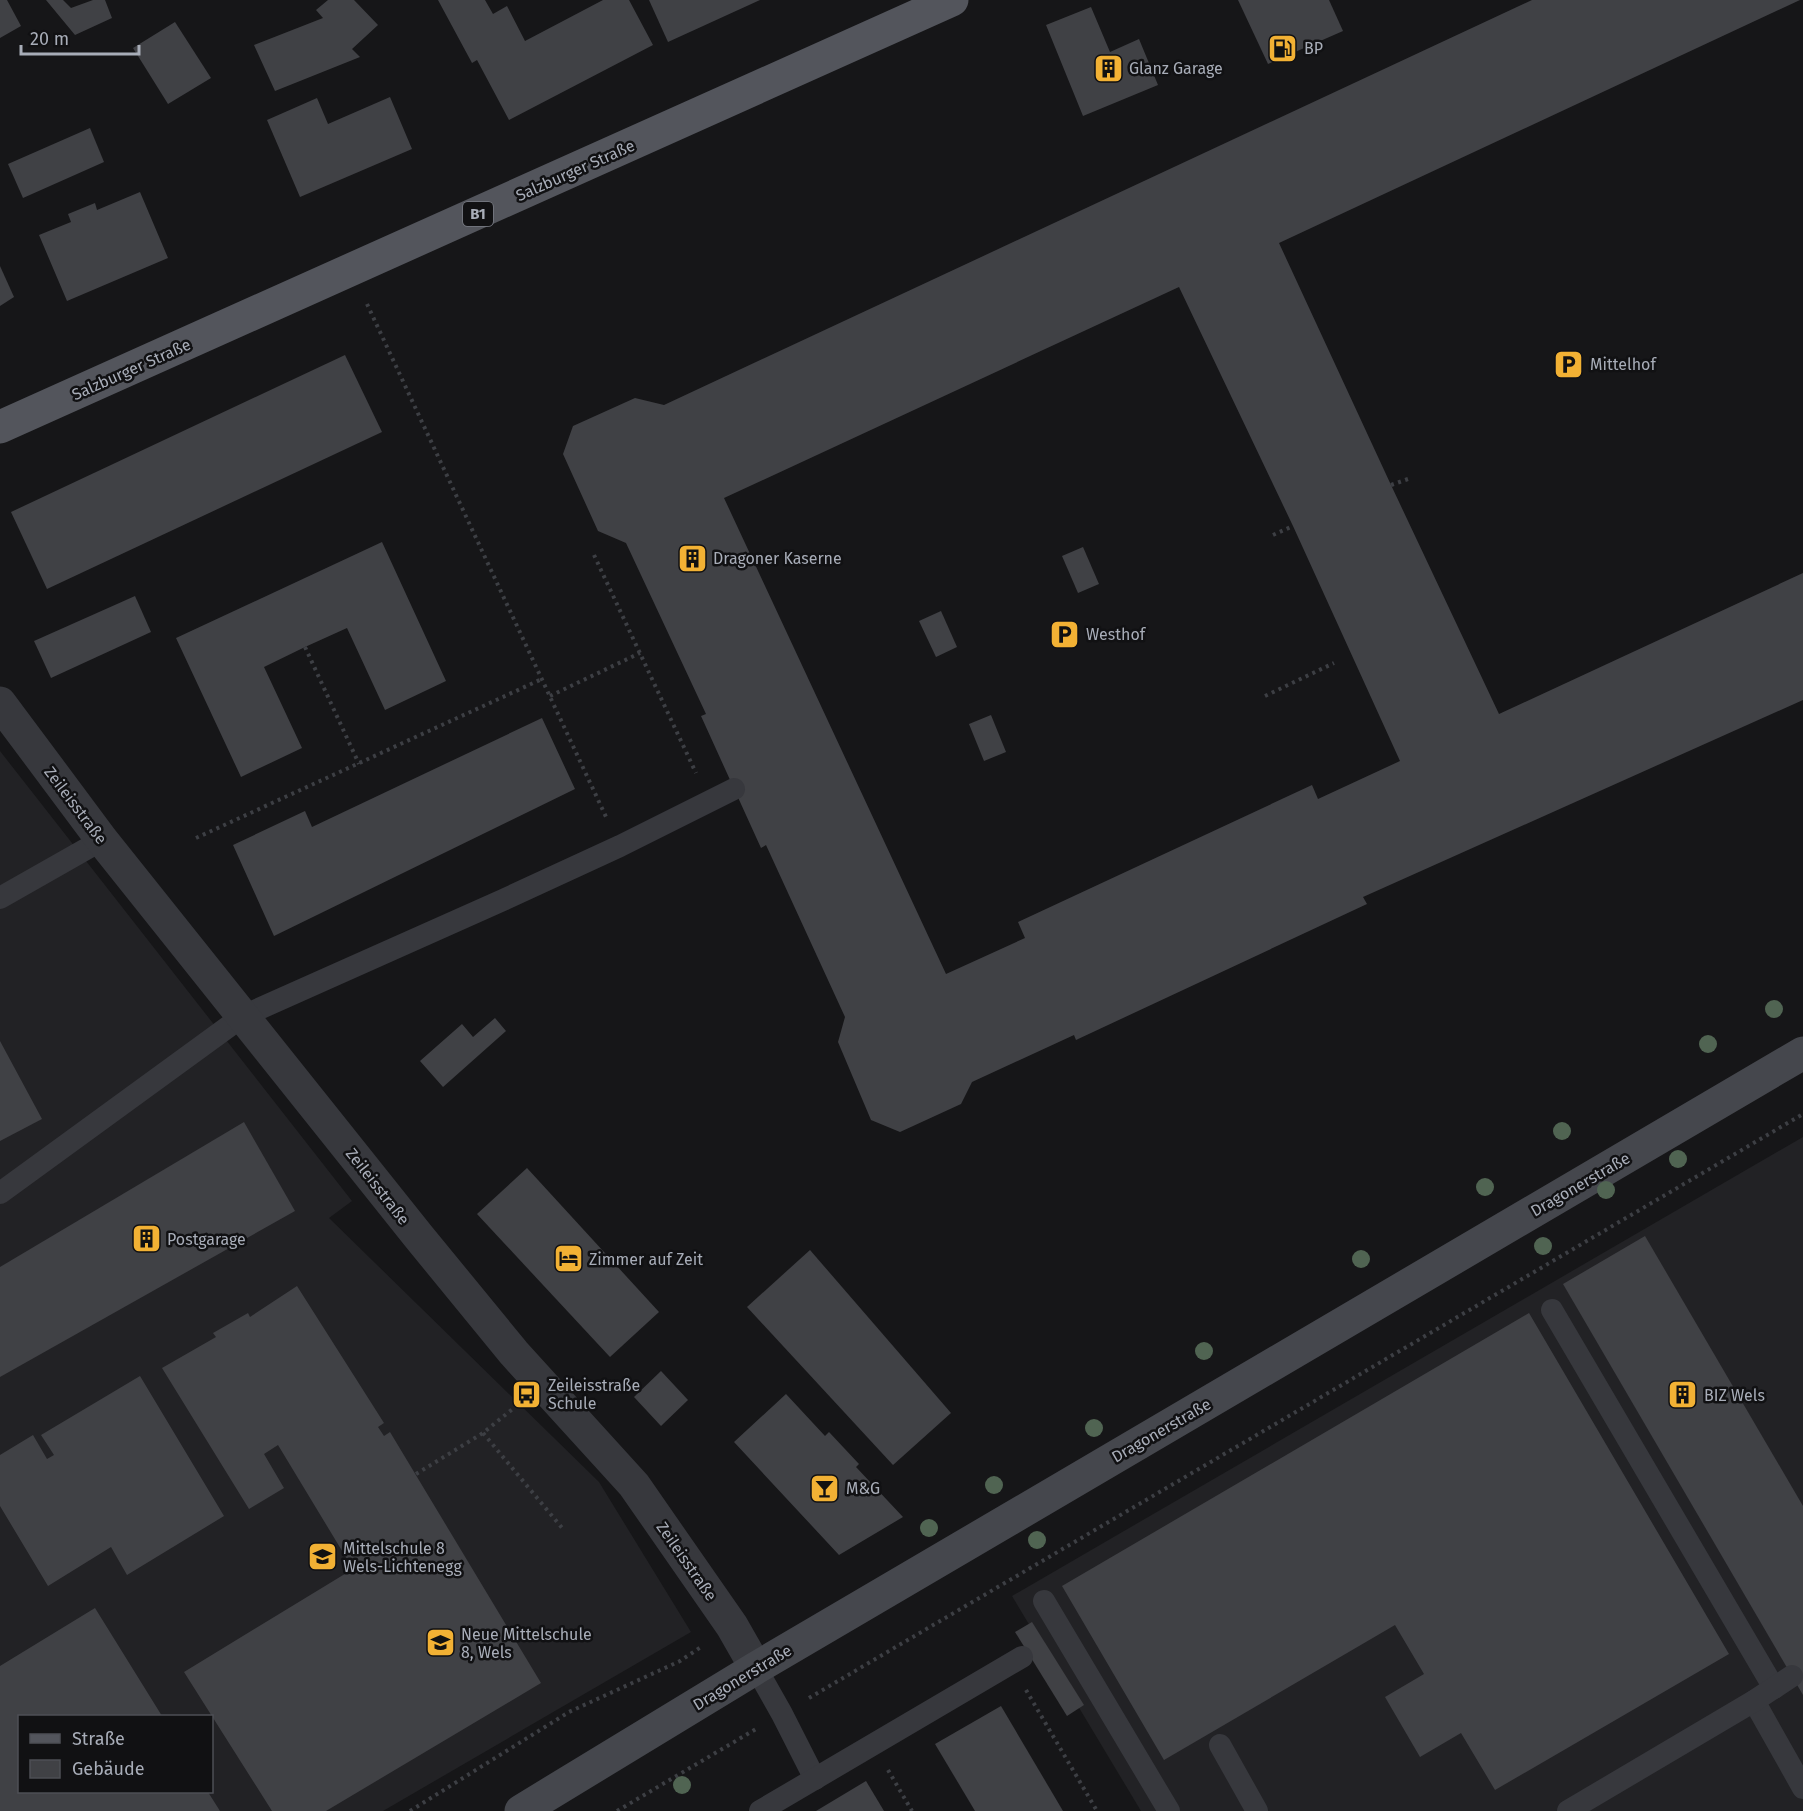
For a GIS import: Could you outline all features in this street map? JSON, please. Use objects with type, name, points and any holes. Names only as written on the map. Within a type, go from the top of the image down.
[{"type":"main road","name":"Salzburger Straße","points":[[0,427],[940,2]]},
{"type":"main road","name":"Dragonerstraße","points":[[521,1811],[756,1668],[1803,1053]]},
{"type":"street","name":"Zeileisstraße","points":[[0,703],[102,840],[419,1237],[514,1353],[634,1485],[732,1626],[756,1668]]},
{"type":"lane","points":[[0,1192],[243,1016],[620,846],[734,789]]},
{"type":"lane","points":[[0,898],[102,840]]},
{"type":"lane","points":[[1552,1310],[1783,1682],[1568,1811]]},
{"type":"lane","points":[[1044,1601],[1169,1811]]},
{"type":"lane","points":[[760,1811],[1016,1660]]},
{"type":"lane","points":[[756,1668],[814,1779]]},
{"type":"lane","points":[[1754,1701],[1803,1788]]},
{"type":"lane","points":[[1220,1745],[1257,1811]]},
{"type":"path","points":[[351,270],[620,846]]},
{"type":"path","points":[[1391,485],[1408,479]]},
{"type":"path","points":[[1274,535],[1293,526]]},
{"type":"path","points":[[594,555],[709,801]]},
{"type":"path","points":[[305,647],[359,764]]},
{"type":"path","points":[[550,696],[640,653]]},
{"type":"path","points":[[1265,696],[1334,663]]},
{"type":"path","points":[[196,838],[542,679]]},
{"type":"path","points":[[617,1811],[1803,1114]]},
{"type":"path","points":[[416,1474],[483,1433],[543,1384]]},
{"type":"path","points":[[483,1433],[563,1529]]},
{"type":"path","points":[[410,1811],[569,1712],[680,1661],[732,1626]]},
{"type":"path","points":[[1016,1660],[1097,1811]]},
{"type":"path","points":[[873,1745],[912,1811]]},
{"type":"shaded area","name":"Mittelschule 8 Wels-Lichtenegg","points":[[0,751],[352,1201],[329,1218],[599,1482],[691,1632],[383,1811],[0,1811]]},
{"type":"shaded area","points":[[1803,1137],[1803,1811],[1141,1811],[1012,1596]]},
{"type":"building","points":[[0,0],[7,0],[21,26],[0,38]]},
{"type":"building","points":[[46,0],[63,0],[71,8],[93,0],[105,0],[112,18],[75,35]]},
{"type":"building","points":[[328,0],[354,0],[378,25],[352,49],[360,57],[275,91],[254,45],[323,18],[316,10]]},
{"type":"building","points":[[438,0],[485,0],[493,14],[507,6],[525,41],[603,0],[629,0],[653,45],[509,120],[477,60],[472,63]]},
{"type":"building","points":[[649,0],[760,0],[668,42]]},
{"type":"building","name":"BP","points":[[1238,0],[1329,0],[1343,31],[1268,64]]},
{"type":"building","name":"Dragoner Kaserne","points":[[1532,0],[1800,0],[1279,243],[1499,714],[1803,573],[1803,700],[1363,897],[1367,904],[1076,1040],[1074,1035],[972,1082],[961,1104],[900,1132],[871,1120],[838,1042],[845,1017],[766,845],[761,848],[701,716],[706,714],[626,543],[598,531],[563,454],[573,426],[635,398],[664,405]],"holes":[[[1179,287],[1293,526],[1400,761],[1318,799],[1312,785],[1018,922],[1025,938],[946,974],[724,498]]]},
{"type":"building","name":"Glanz Garage","points":[[1091,7],[1110,52],[1139,39],[1158,85],[1083,116],[1046,25]]},
{"type":"building","points":[[175,22],[211,78],[168,104],[133,48]]},
{"type":"building","points":[[390,97],[412,149],[300,197],[267,120],[317,98],[328,124]]},
{"type":"building","points":[[90,128],[104,162],[23,198],[8,164]]},
{"type":"building","points":[[140,192],[168,258],[67,301],[39,235],[71,222],[68,214],[95,203],[97,210]]},
{"type":"building","points":[[0,266],[14,297],[0,306]]},
{"type":"building","points":[[345,355],[382,432],[47,589],[11,512]]},
{"type":"building","points":[[382,542],[446,681],[385,710],[347,628],[305,647],[264,667],[302,748],[241,777],[176,638]]},
{"type":"building","points":[[1083,547],[1099,584],[1078,593],[1062,556]]},
{"type":"building","points":[[135,596],[151,632],[51,678],[34,641]]},
{"type":"building","points":[[941,611],[957,647],[936,657],[919,621]]},
{"type":"building","points":[[991,715],[1006,752],[984,761],[969,724]]},
{"type":"building","points":[[542,718],[575,789],[274,936],[233,845],[305,811],[312,827]]},
{"type":"building","points":[[495,1018],[506,1031],[443,1087],[420,1061],[462,1024],[473,1037]]},
{"type":"building","points":[[0,1041],[42,1119],[0,1141]]},
{"type":"building","name":"Postgarage","points":[[244,1122],[295,1211],[0,1377],[0,1267]]},
{"type":"building","points":[[527,1168],[659,1312],[610,1357],[477,1214]]},
{"type":"building","name":"BIZ Wels","points":[[1645,1236],[1803,1506],[1803,1695],[1563,1284]]},
{"type":"building","points":[[810,1250],[951,1413],[893,1465],[747,1307]]},
{"type":"building","points":[[297,1286],[384,1423],[378,1427],[384,1436],[390,1432],[541,1683],[326,1811],[272,1811],[184,1672],[353,1569],[278,1445],[264,1454],[284,1488],[249,1509],[162,1368],[216,1337],[213,1333],[248,1313],[250,1317]]},
{"type":"building","points":[[1529,1313],[1729,1654],[1495,1790],[1461,1733],[1420,1757],[1385,1697],[1424,1674],[1395,1625],[1164,1760],[1062,1586]]},
{"type":"building","points":[[661,1371],[688,1400],[661,1426],[634,1397]]},
{"type":"building","points":[[140,1376],[224,1516],[127,1575],[111,1547],[48,1586],[0,1506],[0,1455],[33,1435],[47,1459],[54,1455],[41,1435]]},
{"type":"building","points":[[786,1394],[825,1436],[829,1432],[859,1464],[856,1467],[903,1517],[839,1555],[734,1442]]},
{"type":"building","points":[[95,1608],[161,1715],[18,1715],[18,1793],[209,1793],[220,1811],[0,1811],[0,1666]]},
{"type":"building","points":[[1032,1622],[1084,1705],[1067,1716],[1015,1632]]},
{"type":"building","points":[[1001,1706],[1063,1811],[975,1811],[935,1744]]},
{"type":"building","points":[[866,1781],[884,1811],[816,1811]]},
{"type":"place","name":"BP","points":[[1283,48]]},
{"type":"place","name":"Glanz Garage","points":[[1108,68]]},
{"type":"place","name":"Mittelhof","points":[[1569,364]]},
{"type":"place","name":"Dragoner Kaserne","points":[[692,558]]},
{"type":"place","name":"Westhof","points":[[1065,634]]},
{"type":"place","name":"Postgarage","points":[[146,1239]]},
{"type":"place","name":"Zimmer auf Zeit","points":[[568,1259]]},
{"type":"place","name":"Zeileisstraße Schule","points":[[527,1394]]},
{"type":"place","name":"BIZ Wels","points":[[1683,1395]]},
{"type":"place","name":"M&G","points":[[825,1488]]},
{"type":"place","name":"Mittelschule 8 Wels-Lichtenegg","points":[[322,1557]]},
{"type":"place","name":"Neue Mittelschule 8, Wels","points":[[440,1643]]}]
